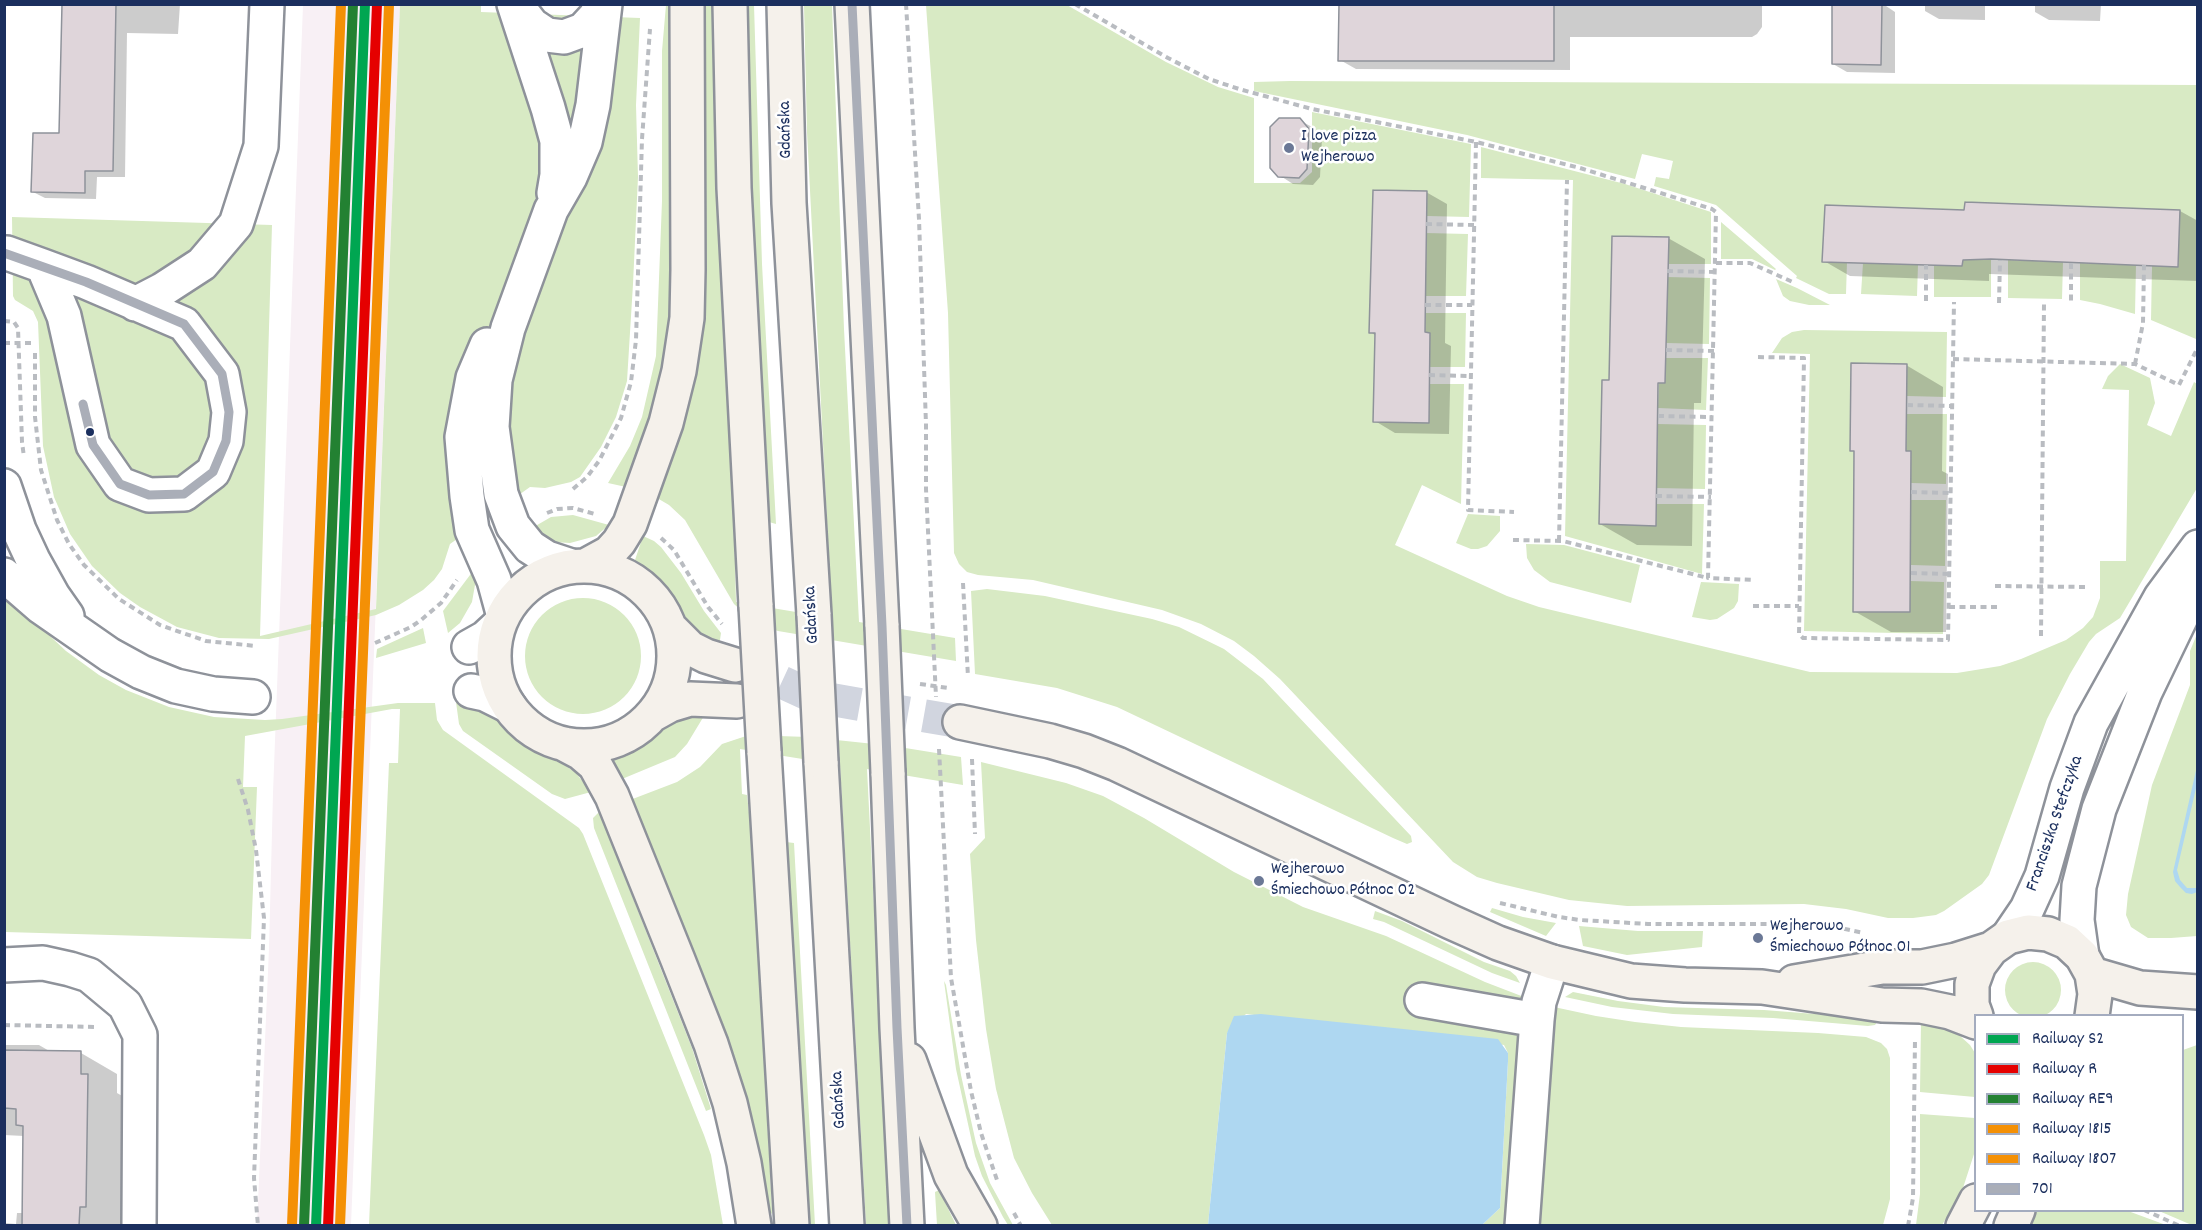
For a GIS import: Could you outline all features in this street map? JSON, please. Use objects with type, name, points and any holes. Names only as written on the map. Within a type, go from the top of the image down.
[{"type":"main road","points":[[687,4],[687,318],[680,371],[666,423],[630,524],[619,542],[609,553],[579,565],[544,574],[520,590],[501,619],[493,646],[494,668],[499,688],[509,706],[524,724],[543,737],[581,753],[595,765],[612,796],[711,1044],[730,1103],[744,1163],[754,1226]]},
{"type":"main road","points":[[730,4],[734,188],[792,1226]]},
{"type":"main road","name":"Gdańska","points":[[784,4],[789,203],[847,1226]]},
{"type":"main road","points":[[852,4],[882,626],[897,1028],[908,1226]]},
{"type":"main road","points":[[564,744],[588,746],[613,742],[635,731],[652,715],[665,696],[672,674],[674,651],[671,629],[661,608],[647,591],[629,577],[609,568],[579,565]]},
{"type":"main road","points":[[671,629],[690,648],[706,656],[735,665]]},
{"type":"main road","points":[[652,715],[670,705],[690,699],[737,701]]},
{"type":"main road","points":[[960,722],[1050,741],[1117,764],[1460,926],[1498,943],[1552,962],[1631,981],[1684,986],[1762,987],[1882,1005],[1922,1006],[1950,1011],[1974,1021]]},
{"type":"main road","points":[[1762,987],[1882,967],[1922,967],[1956,960],[2028,932],[2048,934],[2067,942],[2087,965],[2140,988],[2198,992]]},
{"type":"main road","points":[[1975,1014],[1972,1005],[1972,984],[1979,965],[1999,943]]},
{"type":"main road","points":[[2087,965],[2095,994],[2092,1014]]},
{"type":"main road","points":[[2184,1015],[2198,1006]]},
{"type":"main road","points":[[897,1028],[951,1175],[980,1226]]},
{"type":"main road","points":[[1963,1226],[1974,1205]]},
{"type":"main road","points":[[2011,1226],[2017,1212]]},
{"type":"street","points":[[135,304],[162,291],[202,264],[236,224],[261,146],[267,4]]},
{"type":"street","points":[[515,4],[532,25],[547,35],[564,37],[583,30],[603,4]]},
{"type":"street","points":[[515,4],[557,141],[557,175],[551,210]]},
{"type":"street","points":[[579,565],[547,558],[521,538],[508,516],[501,494],[492,427],[495,380],[508,328],[551,210],[570,177],[585,142],[593,105],[603,4]]},
{"type":"street","points":[[4,253],[43,266],[184,324],[222,374],[229,412],[226,441],[213,472],[184,494],[149,495],[120,484],[93,445],[64,316],[43,266]]},
{"type":"street","points":[[469,646],[484,638],[501,619],[494,580],[472,530],[462,437],[473,378],[496,324],[525,279]]},
{"type":"street","points":[[15,474],[19,530],[53,596],[82,636]]},
{"type":"street","name":"Franciszka Stefczyka","points":[[1999,943],[2027,909],[2042,876],[2067,788],[2091,723],[2161,597],[2198,547]]},
{"type":"street","name":"Franciszka Stefczyka","points":[[2087,965],[2077,920],[2079,886],[2099,809],[2132,723],[2183,613],[2198,567]]},
{"type":"street","points":[[4,575],[41,607],[110,656],[141,672],[176,686],[213,694],[253,697]]},
{"type":"street","points":[[471,692],[484,694],[509,706]]},
{"type":"street","points":[[2099,708],[2132,723]]},
{"type":"street","points":[[1522,1226],[1539,1002],[1552,962]]},
{"type":"street","points":[[4,965],[43,963],[89,975],[125,1005],[140,1035],[139,1226]]},
{"type":"street","points":[[1422,999],[1537,1020]]},
{"type":"path","points":[[906,4],[918,196],[926,489],[933,635]]},
{"type":"path","points":[[1075,4],[1167,58],[1239,89],[1312,109],[1476,142],[1580,168],[1712,208],[1716,212],[1716,263],[1708,578]]},
{"type":"path","points":[[573,489],[587,477],[598,461],[621,418],[631,382],[636,340],[642,139],[650,27]]},
{"type":"path","points":[[1476,142],[1468,510],[1514,512]]},
{"type":"path","points":[[1559,541],[1567,180]]},
{"type":"path","points":[[1426,224],[1474,225]]},
{"type":"path","points":[[2000,260],[2000,303]]},
{"type":"path","points":[[1716,263],[1749,263],[1795,283]]},
{"type":"path","points":[[2071,263],[2071,304]]},
{"type":"path","points":[[1926,265],[1926,302]]},
{"type":"path","points":[[2135,364],[2143,323],[2144,266]]},
{"type":"path","points":[[1667,271],[1715,272]]},
{"type":"path","points":[[1758,357],[1804,358],[1798,633],[1803,638],[1948,640],[1954,302]]},
{"type":"path","points":[[2041,636],[2044,303]]},
{"type":"path","points":[[1425,304],[1472,305]]},
{"type":"path","points":[[4,321],[16,324],[19,343],[22,442],[15,474]]},
{"type":"path","points":[[4,343],[34,343],[37,443],[47,495],[69,544],[84,565],[119,599],[160,625],[206,641],[256,646]]},
{"type":"path","points":[[1953,359],[2135,364],[2179,385],[2198,347]]},
{"type":"path","points":[[1666,350],[1714,351]]},
{"type":"path","points":[[1429,375],[1471,376]]},
{"type":"path","points":[[1907,405],[1952,406]]},
{"type":"path","points":[[1658,416],[1712,417]]},
{"type":"path","points":[[1911,492],[1951,493]]},
{"type":"path","points":[[1656,496],[1710,497]]},
{"type":"path","points":[[1513,540],[1559,541],[1708,578],[1754,580]]},
{"type":"path","points":[[1911,573],[1950,574]]},
{"type":"path","points":[[963,583],[968,677]]},
{"type":"path","points":[[1995,586],[2087,587]]},
{"type":"path","points":[[1753,606],[1798,606]]},
{"type":"path","points":[[1949,608],[2000,608]]},
{"type":"path","points":[[914,683],[958,690]]},
{"type":"path","points":[[971,755],[975,834]]},
{"type":"path","points":[[238,779],[248,810],[256,850],[264,918],[254,1178],[258,1226]]},
{"type":"path","points":[[941,781],[951,978],[976,1112],[991,1167],[1001,1188]]},
{"type":"path","points":[[1494,902],[1580,920],[1648,924],[1822,924],[1870,935]]},
{"type":"path","points":[[4,1025],[94,1026]]},
{"type":"path","points":[[1011,1208],[1021,1226]]},
{"type":"path","points":[[2148,1212],[2180,1226]]},
{"type":"shaded area","points":[[303,5],[400,5],[351,1225],[257,1226],[269,948]]},
{"type":"green space","points":[[400,5],[481,5],[481,12],[640,18],[636,105],[638,177],[633,284],[627,381],[616,417],[601,447],[580,477],[571,482],[545,488],[530,487],[450,544],[442,569],[434,580],[399,605],[376,615],[269,639],[219,638],[177,627],[120,593],[92,566],[70,534],[54,497],[43,446],[38,322],[33,311],[15,300],[13,296],[12,217],[272,225],[260,636],[376,609]]},
{"type":"green space","points":[[666,5],[672,5],[672,312],[661,382],[649,427],[626,487],[608,483],[630,446],[642,417],[656,356],[662,201],[662,51]]},
{"type":"green space","points":[[704,5],[713,5],[717,181],[736,602],[832,618],[807,132],[804,5],[832,5],[844,329],[859,622],[955,638],[956,661],[778,631],[763,626],[749,618],[734,604],[685,520],[669,505],[657,498],[687,413],[703,319],[705,270]]},
{"type":"green space","points":[[747,5],[754,5],[762,264],[776,524],[769,522],[752,202]]},
{"type":"green space","points":[[926,5],[1067,5],[1166,62],[1218,87],[1254,98],[1254,183],[1300,183],[1312,172],[1312,112],[1471,144],[1469,217],[1427,216],[1427,191],[1373,190],[1369,333],[1375,333],[1373,421],[1429,384],[1464,384],[1461,504],[1422,485],[1395,545],[1507,596],[1539,607],[1810,672],[1957,673],[2000,666],[2021,659],[2066,640],[2083,628],[2093,617],[2100,598],[2100,561],[2126,561],[2129,390],[2102,389],[2108,376],[2120,364],[2150,378],[2155,403],[2147,425],[2171,436],[2194,382],[2197,384],[2197,488],[2120,618],[2096,634],[2070,674],[2047,719],[1989,875],[1982,884],[1936,915],[1888,918],[1846,909],[1804,904],[1627,906],[1569,900],[1477,877],[1453,862],[1280,679],[1234,641],[1201,624],[1162,610],[1033,580],[967,572],[959,564],[954,553],[948,313]]},
{"type":"green space","points":[[1254,82],[2197,85],[2196,339],[2151,320],[2152,266],[2178,266],[2180,210],[1965,202],[1964,210],[1825,205],[1822,261],[1847,262],[1846,294],[1829,294],[1796,278],[1797,276],[1716,205],[1654,186],[1656,177],[1669,179],[1673,161],[1642,154],[1635,179],[1467,135],[1254,91]]},
{"type":"green space","points":[[1481,147],[1625,184],[1711,212],[1711,264],[1668,264],[1668,237],[1612,236],[1609,380],[1602,381],[1599,524],[1656,526],[1656,504],[1704,504],[1702,574],[1565,536],[1573,180],[1481,178]]},
{"type":"green space","points":[[1721,222],[1776,269],[1752,259],[1721,259]]},
{"type":"green space","points":[[1426,233],[1468,234],[1466,296],[1425,296]]},
{"type":"green space","points":[[1991,259],[1991,297],[1934,297],[1934,265],[1962,266],[1963,260]]},
{"type":"green space","points":[[2008,260],[2063,262],[2062,299],[2008,298]]},
{"type":"green space","points":[[1863,263],[1918,265],[1917,296],[1861,294]]},
{"type":"green space","points":[[2080,263],[2136,265],[2135,314],[2080,300]]},
{"type":"green space","points":[[1667,277],[1710,278],[1709,344],[1666,343]]},
{"type":"green space","points":[[1776,279],[1830,305],[1809,305],[1790,301],[1783,296]]},
{"type":"green space","points":[[1425,313],[1466,313],[1465,367],[1430,367],[1430,333],[1425,332]]},
{"type":"green space","points":[[1804,330],[1947,332],[1946,397],[1907,396],[1906,364],[1851,364],[1850,450],[1854,451],[1853,611],[1910,612],[1910,581],[1944,582],[1943,634],[1804,631],[1810,354],[1772,353],[1782,338],[1792,332]]},
{"type":"green space","points":[[1666,358],[1708,358],[1706,410],[1658,408],[1659,383],[1665,383]]},
{"type":"green space","points":[[1907,414],[1947,414],[1946,484],[1911,483],[1911,452],[1906,451]]},
{"type":"green space","points":[[1658,424],[1706,425],[1705,489],[1656,488]]},
{"type":"green space","points":[[1911,500],[1946,500],[1945,566],[1911,565]]},
{"type":"green space","points":[[1468,514],[1500,516],[1500,531],[1487,546],[1471,549],[1456,543]]},
{"type":"green space","points":[[573,515],[609,525],[596,536],[570,543],[554,542],[541,536],[532,528],[551,517]]},
{"type":"green space","points":[[643,536],[661,547],[681,573],[704,611],[721,633],[719,647],[703,639],[686,621],[664,586],[634,563]]},
{"type":"green space","points":[[1526,544],[1564,545],[1640,565],[1631,603],[1550,582],[1534,570],[1527,558]]},
{"type":"green space","points":[[473,571],[476,579],[472,602],[460,623],[448,633],[443,611]]},
{"type":"green space","points":[[1701,582],[1739,584],[1738,601],[1734,608],[1717,619],[1692,617]]},
{"type":"green space","points":[[987,589],[1045,596],[1152,619],[1179,627],[1224,649],[1263,679],[1411,836],[1412,842],[1407,844],[1393,838],[1117,707],[1057,688],[975,674],[971,591]]},
{"type":"green space","points":[[4,593],[66,651],[99,675],[126,690],[169,707],[214,717],[265,720],[398,703],[435,703],[437,720],[443,730],[579,828],[704,1135],[711,1155],[723,1225],[369,1225],[389,763],[398,763],[400,709],[245,736],[243,787],[257,787],[251,939],[5,932]]},
{"type":"green space","points":[[583,598],[605,603],[624,615],[636,634],[641,656],[636,678],[624,697],[605,709],[583,714],[561,709],[542,697],[530,678],[525,656],[530,634],[542,615],[561,603]]},
{"type":"green space","points":[[423,628],[426,643],[376,658],[377,649]]},
{"type":"green space","points":[[2197,634],[2197,936],[2148,938],[2131,927],[2126,915],[2128,894],[2152,785],[2190,685],[2190,651]]},
{"type":"green space","points":[[456,702],[469,704],[486,711],[518,740],[576,773],[591,792],[565,799],[552,794],[463,731],[459,724]]},
{"type":"green space","points":[[707,711],[687,744],[675,757],[622,779],[614,760],[616,757],[641,745],[663,727],[679,718]]},
{"type":"green space","points":[[749,735],[808,737],[893,746],[961,757],[963,785],[867,769],[890,1225],[866,1225],[840,765],[740,749],[742,794],[747,795],[752,839],[772,1209],[769,1216],[630,800],[677,782],[700,767],[722,744]]},
{"type":"green space","points":[[981,762],[1066,783],[1103,796],[1234,872],[1303,907],[1386,936],[1485,982],[1524,997],[1519,1002],[1516,1031],[1520,1036],[1508,1219],[1503,1225],[1482,1225],[1500,1208],[1508,1061],[1508,1053],[1504,1045],[1246,1014],[1227,1033],[1208,1225],[1052,1225],[1014,1158],[996,1089],[986,1029],[976,940],[970,854],[985,838]]},
{"type":"green space","points":[[599,812],[692,1048],[711,1109],[706,1111],[594,828],[593,818]]},
{"type":"green space","points":[[786,842],[794,843],[815,1225],[808,1225]]},
{"type":"green space","points":[[1492,908],[1556,923],[1546,936],[1490,912]]},
{"type":"green space","points":[[1375,911],[1402,921],[1484,962],[1510,971],[1520,983],[1492,973],[1384,922],[1373,919]]},
{"type":"green space","points":[[1579,926],[1638,931],[1703,931],[1702,947],[1627,955],[1583,946]]},
{"type":"green space","points":[[2033,962],[2044,964],[2053,970],[2060,985],[2059,1001],[2047,1014],[2019,1014],[2007,1001],[2005,990],[2007,979],[2013,970],[2022,964]]},
{"type":"green space","points":[[944,981],[976,1143],[990,1183],[1013,1225],[1008,1225],[1003,1217],[982,1176],[975,1156],[956,1069]]},
{"type":"green space","points":[[1573,992],[1664,1007],[1764,1010],[1879,1019],[1875,1025],[1868,1026],[1773,1018],[1673,1014],[1612,1007],[1565,997]]},
{"type":"green space","points":[[1554,1007],[1635,1022],[1681,1027],[1866,1037],[1881,1043],[1887,1049],[1890,1058],[1890,1199],[1883,1225],[1539,1226],[1536,1217]]},
{"type":"green space","points":[[1921,1022],[1947,1028],[1970,1045],[1974,1051],[1974,1097],[1920,1092]]},
{"type":"green space","points":[[2197,1045],[2198,1225],[2194,1226],[2161,1212],[2184,1212],[2184,1050]]},
{"type":"green space","points":[[1920,1114],[1974,1118],[1974,1154],[1962,1191],[1942,1225],[1916,1225],[1920,1194]]},
{"type":"green space","points":[[939,1190],[956,1225],[937,1225],[935,1192]]},
{"type":"green space","points":[[2035,1212],[2131,1212],[2166,1225],[2030,1225]]},
{"type":"water","points":[[2197,766],[2197,784],[2177,870],[2180,880],[2187,888],[2197,888],[2197,892],[2192,894],[2186,893],[2180,887],[2175,881],[2173,872]]},
{"type":"water","points":[[1261,1014],[1498,1039],[1508,1053],[1500,1208],[1482,1225],[1208,1225],[1227,1033],[1234,1016]]},
{"type":"building","points":[[62,4],[116,4],[113,171],[85,171],[85,193],[31,192],[33,133],[59,133]]},
{"type":"building","points":[[1339,4],[1554,4],[1554,61],[1338,61]]},
{"type":"building","points":[[1832,4],[1882,4],[1881,65],[1832,64]]},
{"type":"building","name":"I love pizza Wejherowo","points":[[1279,118],[1300,118],[1309,129],[1307,169],[1299,178],[1278,177],[1270,168],[1270,127]]},
{"type":"building","points":[[1373,190],[1427,191],[1425,332],[1430,333],[1429,423],[1373,422],[1375,333],[1369,333]]},
{"type":"building","points":[[1965,202],[2180,210],[2178,267],[1991,259],[1963,260],[1962,266],[1822,262],[1825,205],[1964,210]]},
{"type":"building","points":[[1612,236],[1669,237],[1665,383],[1658,383],[1656,526],[1599,524],[1602,380],[1609,380]]},
{"type":"building","points":[[1851,363],[1907,364],[1906,451],[1911,451],[1910,612],[1853,612],[1854,451],[1850,451]]},
{"type":"building","points":[[4,1050],[81,1051],[81,1074],[88,1074],[86,1207],[80,1207],[79,1226],[22,1226],[23,1126],[16,1125],[16,1109],[4,1108]]},
{"type":"tunnel","points":[[736,665],[756,670],[812,696],[960,722]]},
{"type":"rail line","name":"1807","points":[[292,1225],[341,4]]},
{"type":"rail line","name":"RE9","points":[[304,1226],[353,4]]},
{"type":"rail line","name":"S2","points":[[316,1226],[365,4]]},
{"type":"rail line","name":"R","points":[[328,1226],[377,4]]},
{"type":"rail line","name":"1815","points":[[340,1226],[389,5]]},
{"type":"transit line","name":"701","points":[[852,4],[882,626],[907,1226]]},
{"type":"transit line","name":"701","points":[[4,253],[86,282],[184,324],[222,374],[229,412],[226,441],[213,472],[184,494],[149,495],[120,484],[93,445],[83,404]]},
{"type":"place","name":"I love pizza Wejherowo","points":[[1289,148]]},
{"type":"place","name":"Wejherowo Śmiechowo Północ 02","points":[[1259,881]]},
{"type":"place","name":"Wejherowo Śmiechowo Północ 01","points":[[1758,938]]}]
